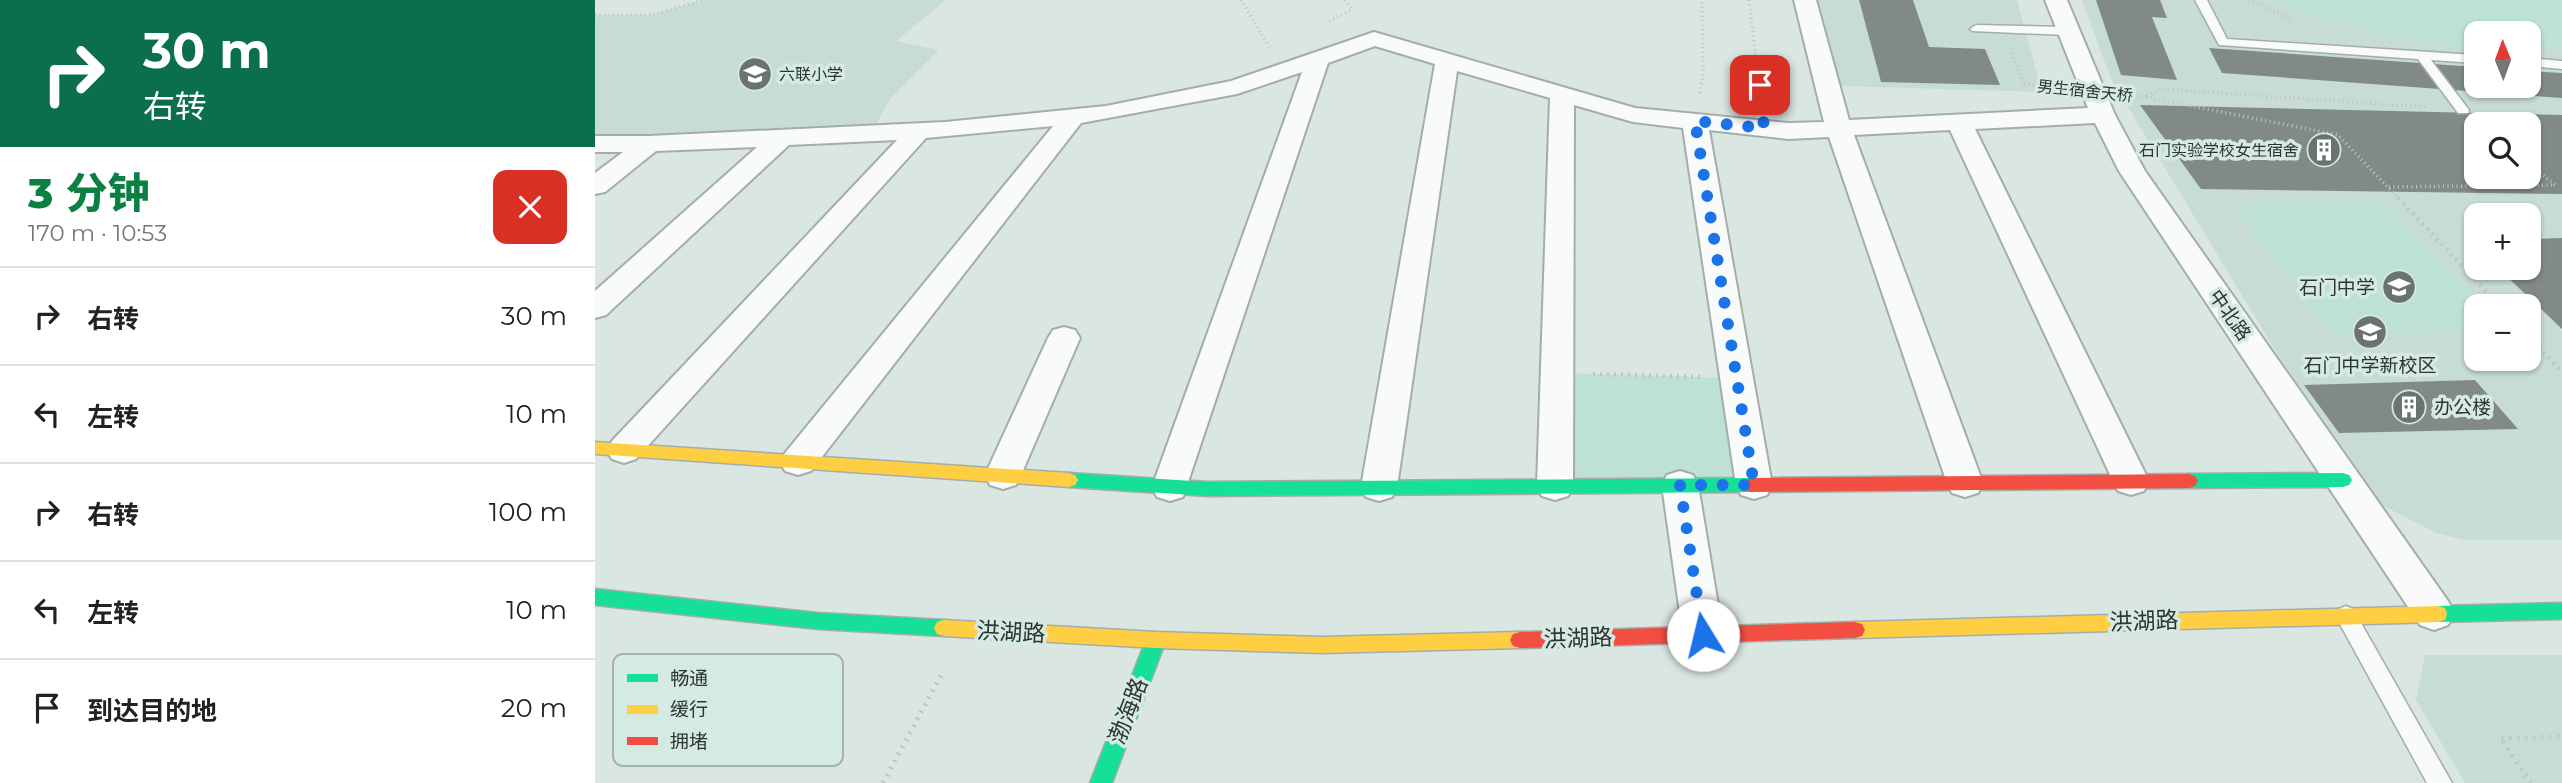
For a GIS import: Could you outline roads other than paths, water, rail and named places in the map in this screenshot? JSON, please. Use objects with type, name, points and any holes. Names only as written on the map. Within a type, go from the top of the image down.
[{"type":"street","points":[[1805,0],[1839,130],[1965,483]]},
{"type":"street","name":"中北路","points":[[2056,0],[2103,115],[2133,172],[2434,613]]},
{"type":"street","points":[[595,144],[649,144],[919,131],[1105,113],[1237,87],[1374,39],[1633,115],[1764,128],[1839,130],[2103,115]]},
{"type":"street","points":[[1379,487],[1447,61]]},
{"type":"street","points":[[1170,487],[1304,63]]},
{"type":"street","points":[[1555,486],[1562,94]]},
{"type":"street","points":[[798,462],[1074,116]]},
{"type":"street","points":[[1695,121],[1754,485]]},
{"type":"street","points":[[1959,123],[2131,481]]},
{"type":"street","points":[[609,449],[919,131]]},
{"type":"street","points":[[595,308],[783,137]]},
{"type":"street","points":[[595,186],[649,144]]},
{"type":"street","points":[[1003,475],[1064,338]]},
{"type":"street","points":[[609,449],[1208,489],[2343,480]]},
{"type":"street","points":[[1680,485],[1703,635]]},
{"type":"street","name":"洪湖路","points":[[595,597],[818,621],[1156,640],[1322,645],[2562,611]]},
{"type":"street","name":"渤海路","points":[[1101,783],[1156,640]]},
{"type":"lane","points":[[2201,0],[2223,42],[2464,58]]},
{"type":"lane","points":[[1976,29],[2067,31]]},
{"type":"lane","points":[[2421,55],[2463,110]]},
{"type":"lane","points":[[2541,63],[2562,65]]},
{"type":"lane","points":[[2346,615],[2440,783]]},
{"type":"place","name":"六联小学","points":[[755,74]]},
{"type":"place","name":"石门实验学校女生宿舍","points":[[2324,150]]},
{"type":"place","name":"石门中学","points":[[2399,287]]},
{"type":"place","name":"石门中学新校区","points":[[2370,332]]},
{"type":"place","name":"办公楼","points":[[2409,407]]}]
